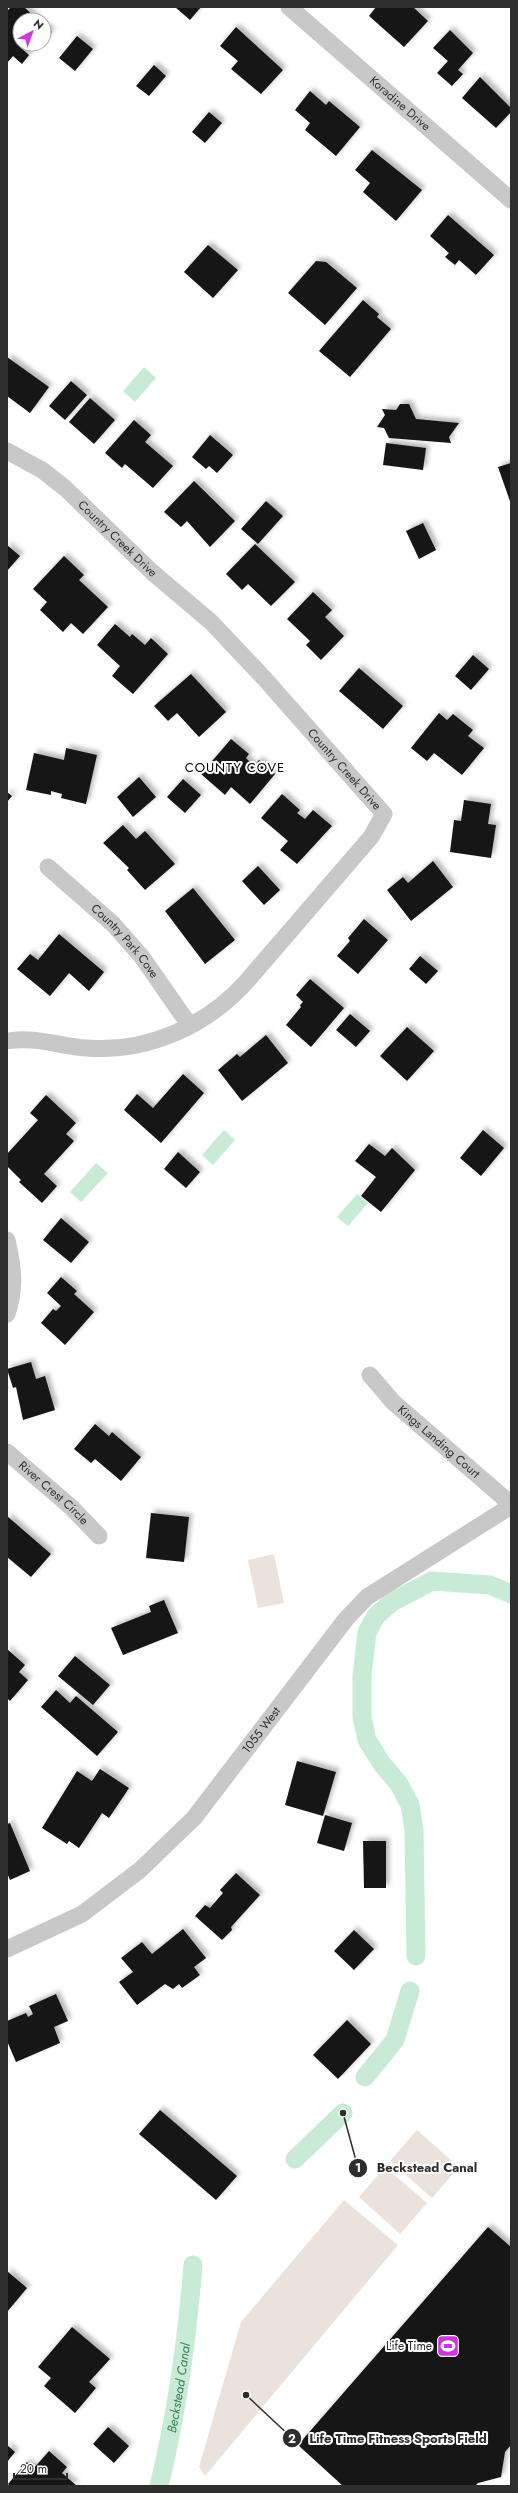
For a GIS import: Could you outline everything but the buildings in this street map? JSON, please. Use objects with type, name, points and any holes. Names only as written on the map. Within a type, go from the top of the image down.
[{"type":"street","name":"Koradine Drive","points":[[290,7],[511,200]]},
{"type":"street","name":"Country Creek Drive","points":[[7,451],[42,470],[65,488],[152,572],[211,622],[264,678],[384,814],[371,837],[230,1000],[211,1015],[163,1038],[110,1048],[86,1048],[36,1041],[7,1041]]},
{"type":"street","name":"Country Park Cove","points":[[48,866],[113,924],[142,957],[190,1026]]},
{"type":"street","points":[[7,1240],[12,1260],[14,1282],[7,1314]]},
{"type":"street","name":"Kings Landing Court","points":[[370,1375],[393,1402],[511,1505]]},
{"type":"street","name":"River Crest Circle","points":[[7,1452],[71,1508],[99,1536]]},
{"type":"street","name":"1055 West","points":[[7,1949],[82,1914],[140,1870],[194,1818],[346,1619],[367,1597],[511,1505]]},
{"type":"shaded area","points":[[144,367],[156,378],[135,402],[123,391]]},
{"type":"shaded area","points":[[224,1130],[235,1140],[213,1165],[202,1155]]},
{"type":"shaded area","points":[[96,1163],[108,1173],[81,1202],[70,1192]]},
{"type":"shaded area","points":[[357,1194],[368,1203],[348,1226],[337,1217]]},
{"type":"shaded area","points":[[274,1554],[284,1603],[258,1608],[248,1560]]},
{"type":"shaded area","points":[[417,2130],[459,2167],[432,2198],[390,2161]]},
{"type":"shaded area","points":[[385,2167],[427,2203],[400,2234],[359,2197]]},
{"type":"shaded area","points":[[344,2200],[398,2245],[205,2476],[199,2467],[241,2322]]},
{"type":"waterway","name":"Beckstead Canal","points":[[416,1956],[414,1830],[410,1805],[399,1784],[382,1764],[367,1740],[362,1717],[362,1676],[367,1632],[376,1616],[392,1602],[432,1581],[490,1585],[511,1594]]},
{"type":"waterway","name":"Beckstead Canal","points":[[365,2077],[395,2040],[410,1991]]},
{"type":"waterway","name":"Beckstead Canal","points":[[295,2159],[343,2113]]},
{"type":"waterway","name":"Beckstead Canal","points":[[159,2486],[176,2404],[188,2321],[193,2265]]},
{"type":"place","name":"Beckstead Canal","points":[[343,2113]]},
{"type":"place","name":"Life Time","points":[[448,2346]]},
{"type":"place","name":"Life Time Fitness Sports Field","points":[[246,2395]]},
{"type":"district","name":"COUNTY COVE","points":[[235,767]]}]
